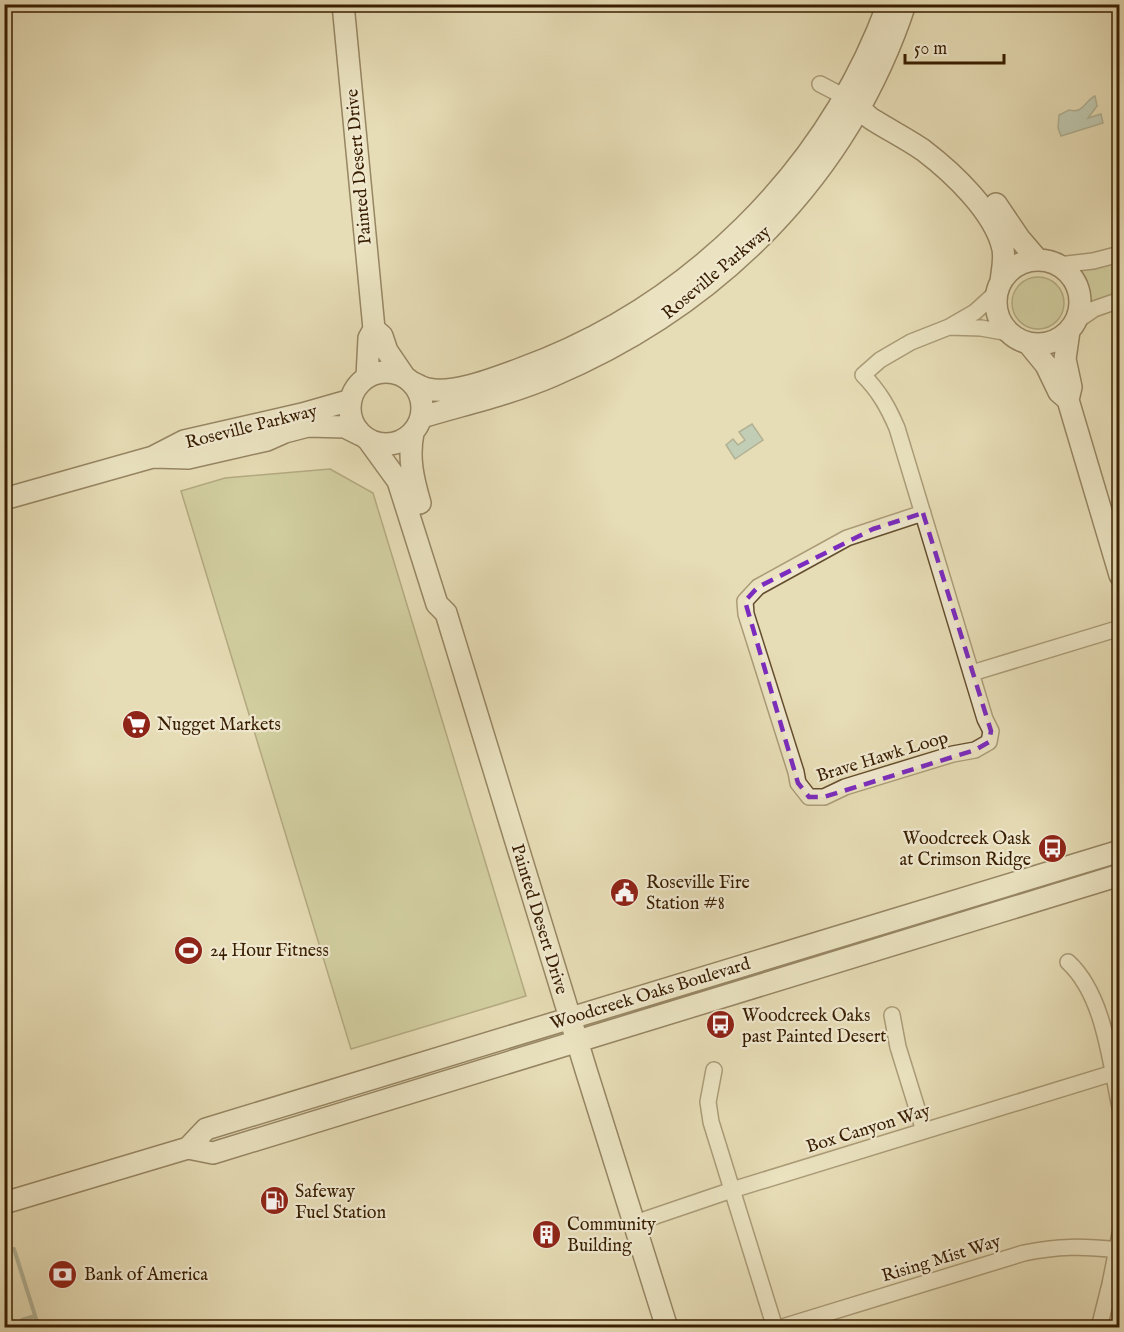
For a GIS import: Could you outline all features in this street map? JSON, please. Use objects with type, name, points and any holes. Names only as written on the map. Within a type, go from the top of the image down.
[{"type":"street","name":"Painted Desert Drive","points":[[343,4],[374,328],[369,338],[367,377]]},
{"type":"street","name":"Roseville Parkway","points":[[417,425],[549,378],[628,339],[685,303],[754,245],[824,163],[846,131],[853,102],[888,4]]},
{"type":"street","name":"Roseville Parkway","points":[[407,379],[426,389],[441,391],[473,384],[540,361],[581,343],[627,319],[672,289],[741,232],[853,102],[890,45],[905,4]]},
{"type":"street","points":[[820,84],[853,102],[872,120],[898,134],[930,156],[952,175],[987,212],[996,229],[1004,260],[999,287],[998,314],[1002,324],[1018,340],[1040,345],[1050,343],[1094,309],[1119,300]]},
{"type":"street","points":[[853,102],[877,107],[907,124],[961,164],[981,186],[1037,260]]},
{"type":"street","points":[[1058,265],[1093,261],[1119,254]]},
{"type":"street","points":[[949,327],[975,312],[1016,266],[1026,261],[1048,261],[1067,271],[1074,280],[1079,290],[1080,312],[1072,327],[1065,359],[1071,387],[1068,400],[1119,575]]},
{"type":"street","points":[[949,327],[981,328],[1009,333]]},
{"type":"street","name":"Brave Hawk Loop","points":[[923,513],[847,538],[758,587],[745,601],[746,614],[798,783],[809,797],[824,797],[845,787],[953,754],[975,750],[989,742],[992,731],[985,719],[972,673],[897,428],[887,405],[876,388],[863,375],[880,360],[911,342],[949,327]]},
{"type":"street","name":"Painted Desert Drive","points":[[374,328],[382,336],[387,351],[407,379]]},
{"type":"street","points":[[1028,343],[1046,365],[1059,392],[1068,400]]},
{"type":"street","points":[[385,372],[407,379],[421,398],[417,425],[397,443],[370,443],[352,419],[351,400],[354,391],[367,377],[385,372]]},
{"type":"street","name":"Roseville Parkway","points":[[4,499],[153,457],[184,441],[302,414],[351,400]]},
{"type":"street","name":"Painted Desert Drive","points":[[417,425],[410,448],[413,479],[450,600],[446,613]]},
{"type":"street","name":"Roseville Parkway","points":[[153,457],[188,458],[267,440],[308,426],[345,427],[370,443]]},
{"type":"street","name":"Painted Desert Drive","points":[[370,443],[399,481],[437,604],[446,613],[667,1328]]},
{"type":"street","points":[[972,673],[1119,628]]},
{"type":"street","name":"Woodcreek Oaks Boulevard","points":[[189,1148],[206,1129],[1119,851]]},
{"type":"street","name":"Woodcreek Oaks Boulevard","points":[[4,1203],[189,1148],[213,1153],[1119,875]]},
{"type":"street","points":[[1068,962],[1079,973],[1090,990],[1106,1041],[1119,1107]]},
{"type":"street","points":[[892,1015],[898,1047],[924,1131]]},
{"type":"street","points":[[714,1070],[708,1102],[711,1122],[777,1328]]},
{"type":"street","name":"Box Canyon Way","points":[[635,1223],[732,1190],[1113,1073]]},
{"type":"street","points":[[1099,1328],[1118,1250],[1119,1234]]},
{"type":"street","name":"Rising Mist Way","points":[[777,1328],[1024,1253],[1054,1247],[1118,1250]]},
{"type":"highlighted area","points":[[923,513],[991,731],[989,742],[975,750],[824,797],[809,797],[798,783],[745,601],[758,587],[873,529]]},
{"type":"green space","points":[[1119,261],[1119,294],[1088,303],[1084,284],[1075,271]]},
{"type":"green space","points":[[1033,277],[1043,277],[1057,284],[1064,303],[1057,322],[1043,329],[1033,329],[1023,325],[1016,318],[1012,308],[1012,298],[1016,288],[1023,281]]},
{"type":"green space","points":[[330,469],[373,493],[526,996],[351,1049],[181,491],[225,478]]},
{"type":"water","points":[[1095,96],[1097,106],[1088,118],[1101,114],[1103,123],[1061,136],[1058,128],[1059,115],[1069,110],[1081,109]]},
{"type":"water","points":[[752,424],[763,440],[735,459],[726,445],[733,439],[738,445],[745,440],[739,432]]},
{"type":"waterway","points":[[14,1249],[39,1328]]},
{"type":"waterway","points":[[22,1320],[35,1316]]},
{"type":"place","name":"Nugget Markets","points":[[136,724]]},
{"type":"place","name":"Woodcreek Oask at Crimson Ridge","points":[[1052,848]]},
{"type":"place","name":"Roseville Fire Station #8","points":[[625,892]]},
{"type":"place","name":"24 Hour Fitness","points":[[189,950]]},
{"type":"place","name":"Woodcreek Oaks past Painted Desert","points":[[721,1025]]},
{"type":"place","name":"Safeway Fuel Station","points":[[274,1201]]},
{"type":"place","name":"Community Building","points":[[546,1234]]},
{"type":"place","name":"Bank of America","points":[[63,1274]]}]
